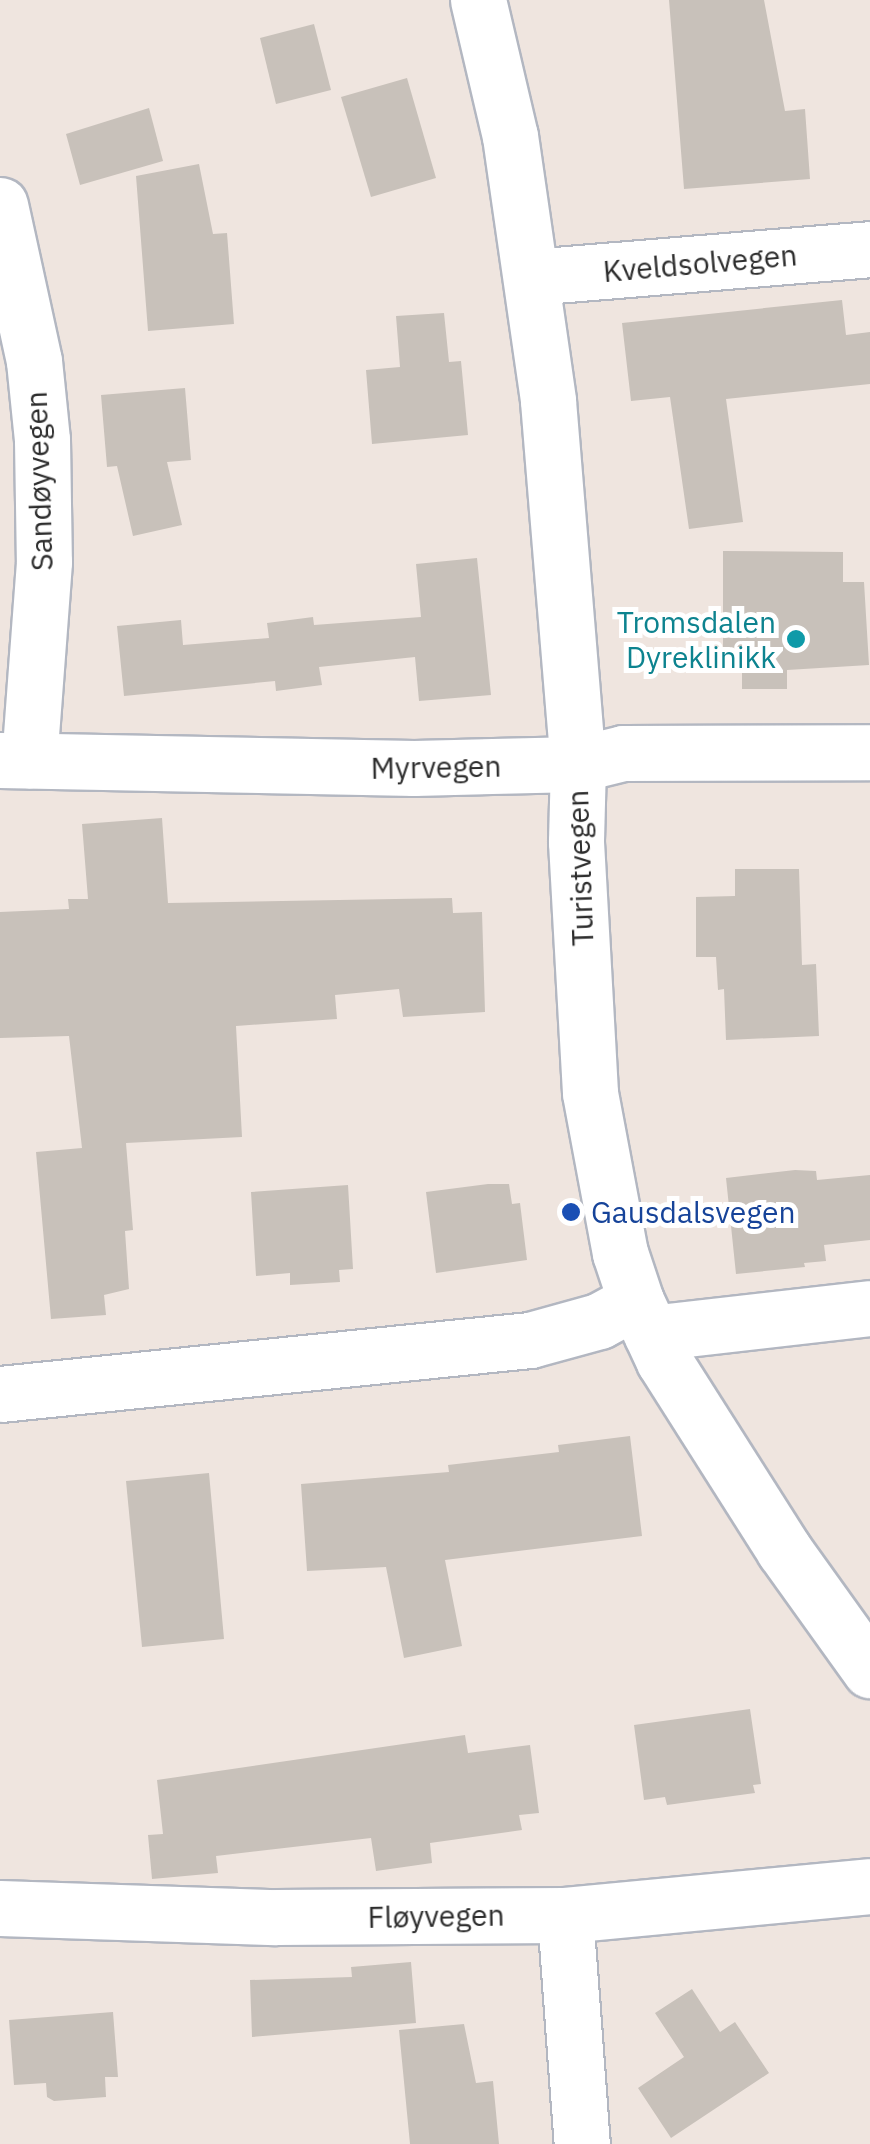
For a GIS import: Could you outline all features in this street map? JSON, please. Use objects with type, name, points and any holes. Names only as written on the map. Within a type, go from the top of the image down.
[{"type":"street","name":"Turistvegen","points":[[478,0],[510,136],[553,450],[578,764],[576,842],[590,1093],[605,1189],[643,1317],[784,1550],[870,1670]]},
{"type":"street","name":"Sandøyvegen","points":[[0,205],[34,361],[42,440],[44,562],[15,760]]},
{"type":"street","name":"Kveldsolvegen","points":[[530,277],[870,249]]},
{"type":"street","name":"Myrvegen","points":[[15,760],[414,768],[578,764],[622,752],[870,752]]},
{"type":"street","points":[[0,1394],[530,1340],[598,1322],[643,1317],[870,1308]]},
{"type":"street","name":"Fløyvegen","points":[[0,1908],[276,1917],[565,1914],[870,1886]]},
{"type":"street","points":[[565,1914],[582,2144]]},
{"type":"building","points":[[669,0],[764,0],[785,111],[805,109],[810,179],[684,189]]},
{"type":"building","points":[[314,24],[331,90],[276,104],[260,38]]},
{"type":"building","points":[[407,78],[436,178],[371,197],[341,97]]},
{"type":"building","points":[[149,108],[163,161],[80,185],[66,134]]},
{"type":"building","points":[[199,164],[213,234],[227,233],[234,324],[148,331],[136,176]]},
{"type":"building","points":[[842,300],[846,335],[870,332],[870,384],[726,399],[743,522],[689,529],[670,397],[631,401],[622,323]]},
{"type":"building","points":[[444,313],[449,362],[461,361],[468,435],[372,444],[366,370],[400,367],[396,316]]},
{"type":"building","points":[[185,388],[191,460],[167,462],[182,525],[133,536],[117,466],[107,467],[101,395]]},
{"type":"building","name":"Tromsdalen Dyreklinikk","points":[[723,551],[843,552],[843,582],[864,582],[869,665],[787,670],[787,689],[742,689],[742,670],[723,670]]},
{"type":"building","points":[[477,558],[491,695],[419,701],[415,657],[319,667],[322,685],[276,691],[275,681],[124,696],[117,626],[181,620],[183,645],[269,638],[267,623],[313,617],[314,625],[421,617],[416,564]]},
{"type":"building","points":[[162,818],[168,903],[452,898],[453,913],[482,912],[485,1012],[403,1017],[399,989],[335,995],[337,1019],[236,1026],[242,1137],[126,1143],[133,1230],[125,1231],[129,1289],[104,1295],[106,1315],[51,1319],[36,1152],[82,1148],[69,1036],[0,1038],[0,912],[69,909],[68,899],[88,899],[82,824]]},
{"type":"building","points":[[735,869],[799,869],[802,965],[816,964],[819,1036],[726,1040],[724,989],[718,990],[716,957],[696,957],[696,897],[735,896]]},
{"type":"building","points":[[816,1171],[817,1180],[870,1175],[870,1240],[824,1245],[826,1261],[804,1263],[805,1267],[736,1274],[726,1178]]},
{"type":"building","points":[[509,1184],[512,1204],[520,1203],[527,1260],[436,1273],[426,1192]]},
{"type":"building","points":[[348,1185],[353,1269],[339,1270],[340,1282],[290,1285],[290,1273],[256,1276],[251,1192]]},
{"type":"building","points":[[630,1436],[642,1536],[445,1560],[462,1646],[404,1658],[386,1567],[307,1571],[301,1484],[449,1472],[448,1465],[559,1452],[558,1445]]},
{"type":"building","points":[[209,1473],[224,1639],[142,1647],[126,1481]]},
{"type":"building","points":[[750,1709],[761,1784],[753,1785],[755,1793],[667,1805],[665,1797],[644,1800],[634,1725]]},
{"type":"building","points":[[465,1735],[468,1753],[530,1745],[539,1813],[519,1815],[522,1830],[430,1843],[432,1863],[376,1871],[371,1838],[216,1856],[218,1873],[152,1879],[148,1835],[163,1834],[157,1780]]},
{"type":"building","points":[[411,1962],[416,2023],[252,2037],[250,1980],[352,1977],[351,1967]]},
{"type":"building","points":[[692,1989],[720,2032],[735,2022],[769,2073],[671,2138],[638,2088],[684,2057],[655,2013]]},
{"type":"building","points":[[113,2012],[118,2077],[105,2077],[106,2097],[54,2101],[47,2097],[46,2083],[14,2085],[9,2020]]},
{"type":"building","points":[[464,2024],[476,2083],[493,2081],[499,2144],[410,2144],[399,2030]]},
{"type":"place","name":"Tromsdalen Dyreklinikk","points":[[796,639]]},
{"type":"place","name":"Gausdalsvegen","points":[[571,1212]]}]
